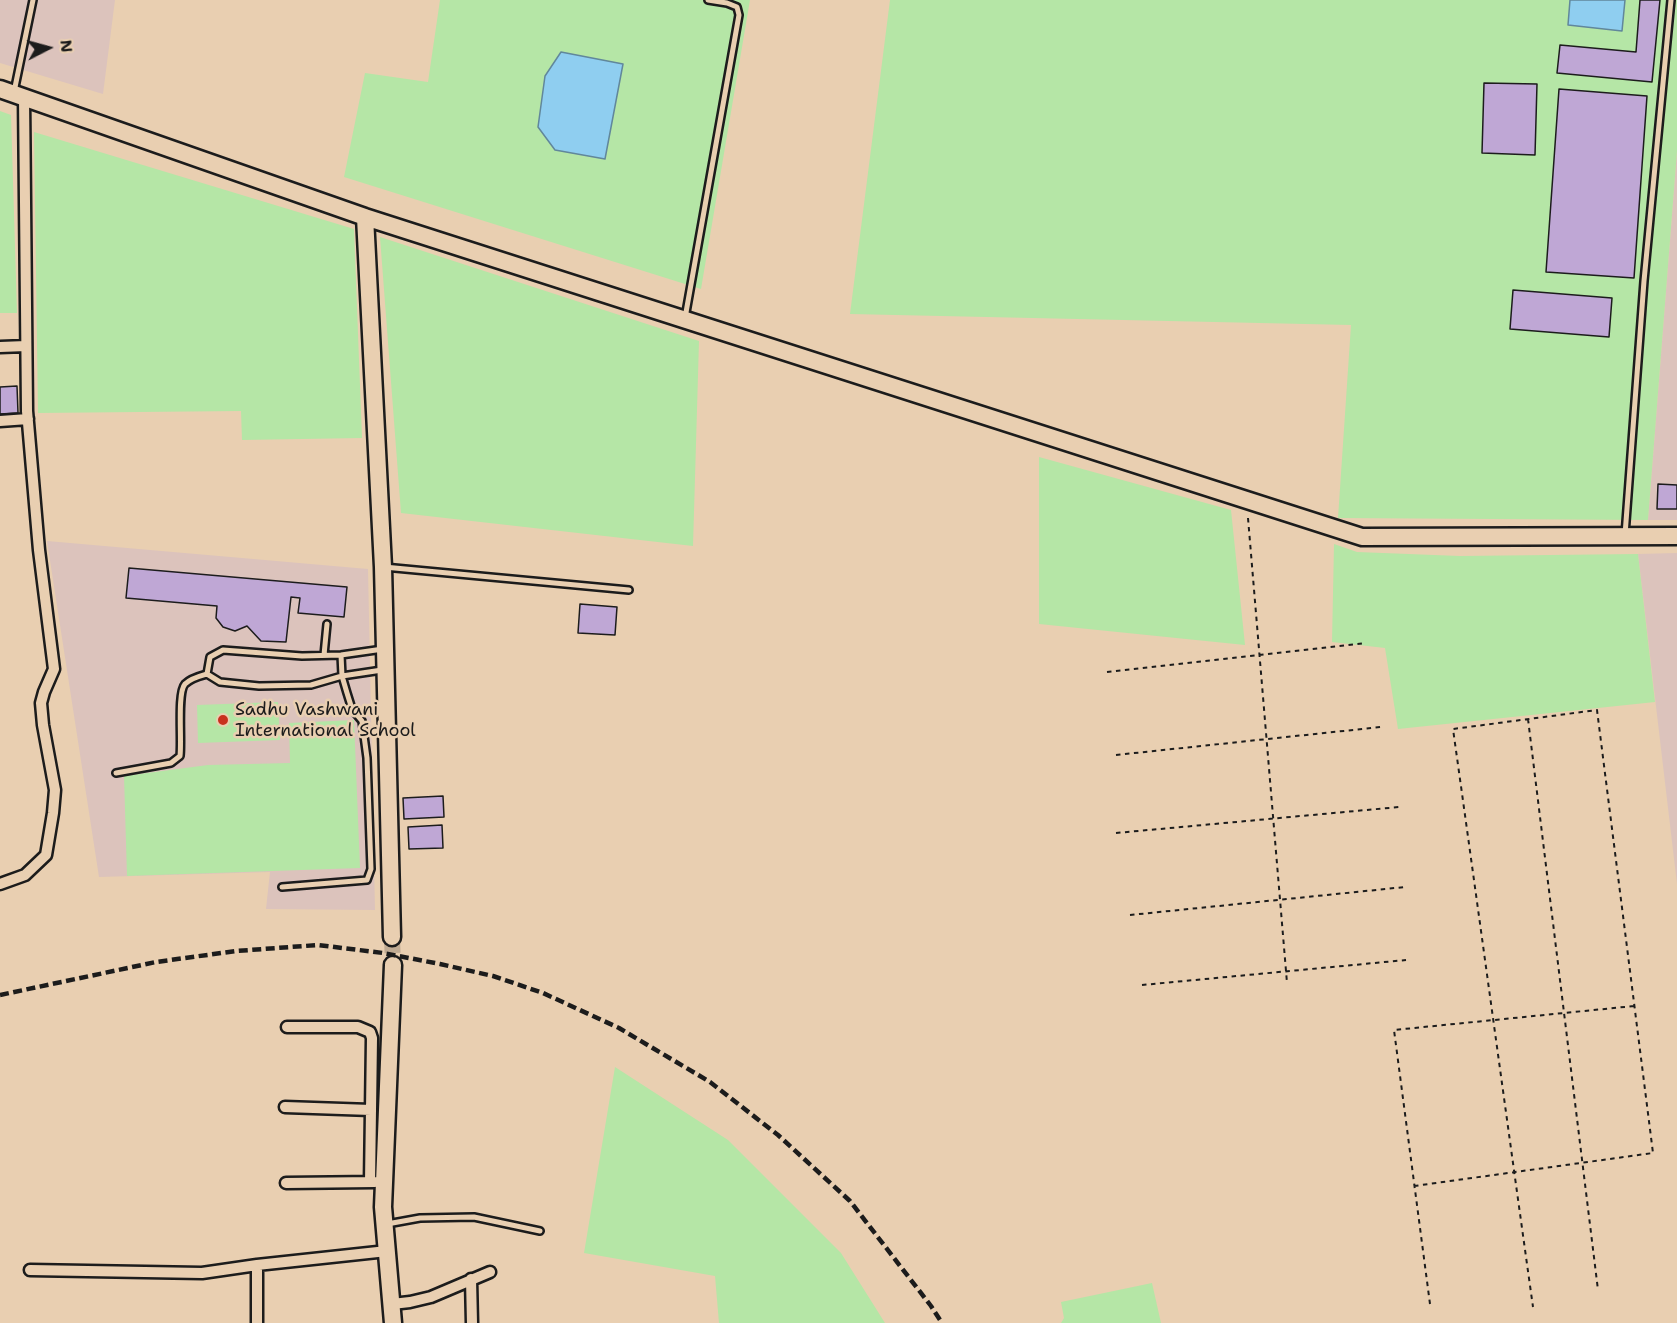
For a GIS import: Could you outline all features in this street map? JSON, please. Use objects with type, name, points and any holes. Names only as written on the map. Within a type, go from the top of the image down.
[{"type":"main road","points":[[12,93],[365,217],[1362,537],[1677,536]]},
{"type":"main road","points":[[365,217],[383,567],[392,937]]},
{"type":"main road","points":[[393,965],[377,1182],[383,1207],[393,1323]]},
{"type":"street","points":[[0,884],[25,875],[46,855],[55,790],[41,703],[54,669],[39,550],[28,420],[12,93]]},
{"type":"street","points":[[0,347],[26,346]]},
{"type":"street","points":[[0,421],[28,420]]},
{"type":"street","points":[[286,1183],[377,1182],[371,1110],[372,1038],[370,1032],[358,1027],[287,1027]]},
{"type":"street","points":[[285,1107],[371,1110]]},
{"type":"street","points":[[30,1270],[202,1273],[257,1264],[387,1251]]},
{"type":"street","points":[[257,1264],[257,1323]]},
{"type":"street","points":[[392,1304],[431,1297],[490,1272]]},
{"type":"street","points":[[471,1279],[472,1323]]},
{"type":"lane","points":[[12,93],[33,0]]},
{"type":"lane","points":[[685,320],[739,15],[737,7],[708,0]]},
{"type":"lane","points":[[1625,536],[1644,280],[1671,0]]},
{"type":"lane","points":[[383,567],[629,590]]},
{"type":"lane","points":[[324,655],[327,624]]},
{"type":"lane","points":[[207,674],[210,657],[223,650],[302,656],[341,655],[385,649]]},
{"type":"lane","points":[[282,887],[367,880],[370,869],[367,758],[362,721],[352,709],[342,676],[341,655]]},
{"type":"lane","points":[[116,773],[171,763],[180,756],[180,694],[184,685],[191,679],[207,674],[220,682],[259,687],[311,685],[342,676],[385,670]]},
{"type":"lane","points":[[385,1225],[420,1218],[474,1217],[540,1232]]},
{"type":"path","points":[[1247,500],[1287,983]]},
{"type":"path","points":[[1107,672],[1366,643]]},
{"type":"path","points":[[1414,1186],[1514,1172],[1583,1162],[1653,1153],[1597,710],[1453,729],[1493,1021],[1514,1172],[1533,1306]]},
{"type":"path","points":[[1528,719],[1598,1290]]},
{"type":"path","points":[[1116,755],[1381,728]]},
{"type":"path","points":[[1116,833],[1399,807]]},
{"type":"path","points":[[1130,915],[1405,886]]},
{"type":"path","points":[[1142,985],[1406,960]]},
{"type":"path","points":[[1430,1304],[1394,1030],[1634,1006]]},
{"type":"shaded area","points":[[0,0],[115,0],[103,94],[0,63]]},
{"type":"shaded area","points":[[1677,151],[1677,520],[1648,520]]},
{"type":"shaded area","name":"Sadhu Vashwani International School","points":[[47,541],[368,569],[375,910],[266,909],[270,872],[99,877]]},
{"type":"shaded area","points":[[1677,553],[1677,884],[1638,554]]},
{"type":"green space","points":[[440,0],[750,0],[701,289],[344,177],[365,73],[428,82]]},
{"type":"green space","points":[[890,0],[1677,0],[1677,151],[1648,520],[1338,518],[1351,325],[850,314]]},
{"type":"green space","points":[[0,111],[11,115],[17,313],[0,313]]},
{"type":"green space","points":[[34,132],[354,229],[362,438],[242,440],[241,411],[38,413]]},
{"type":"green space","points":[[380,237],[699,341],[693,546],[401,513]]},
{"type":"green space","points":[[1039,457],[1231,510],[1245,645],[1039,624]]},
{"type":"green space","points":[[1334,544],[1357,552],[1460,556],[1638,554],[1655,702],[1398,729],[1385,648],[1332,642]]},
{"type":"green space","points":[[278,702],[280,740],[198,743],[197,705]]},
{"type":"green space","points":[[354,720],[360,868],[127,876],[124,776],[208,765],[290,763],[289,723]]},
{"type":"green space","points":[[615,1067],[728,1140],[841,1253],[885,1323],[719,1323],[715,1276],[584,1253]]},
{"type":"green space","points":[[1152,1283],[1161,1323],[1061,1323],[1064,1318],[1061,1302]]},
{"type":"water","points":[[1570,0],[1625,0],[1622,31],[1568,25]]},
{"type":"water","points":[[561,52],[623,64],[605,159],[555,150],[538,127],[545,76]]},
{"type":"building","points":[[1640,0],[1660,0],[1652,82],[1557,73],[1560,45],[1636,52]]},
{"type":"building","points":[[1484,83],[1537,84],[1535,155],[1482,153]]},
{"type":"building","points":[[1559,89],[1647,96],[1634,278],[1546,272]]},
{"type":"building","points":[[1513,290],[1612,298],[1609,337],[1510,329]]},
{"type":"building","points":[[17,386],[18,413],[0,414],[0,387]]},
{"type":"building","points":[[1658,484],[1677,485],[1677,509],[1657,509]]},
{"type":"building","points":[[129,568],[347,587],[344,617],[298,613],[300,598],[291,597],[286,642],[261,641],[247,626],[235,631],[223,627],[216,618],[217,606],[126,598]]},
{"type":"building","points":[[580,604],[617,607],[615,635],[578,633]]},
{"type":"building","points":[[443,796],[444,817],[404,819],[403,798]]},
{"type":"building","points":[[442,825],[443,848],[409,849],[408,827]]},
{"type":"tunnel","points":[[392,937],[393,965]]},
{"type":"railway","points":[[0,995],[156,962],[236,951],[318,945],[383,953],[440,964],[493,976],[543,993],[619,1028],[710,1082],[778,1135],[850,1201],[942,1323]]},
{"type":"place","name":"Sadhu Vashwani International School","points":[[223,720]]}]
